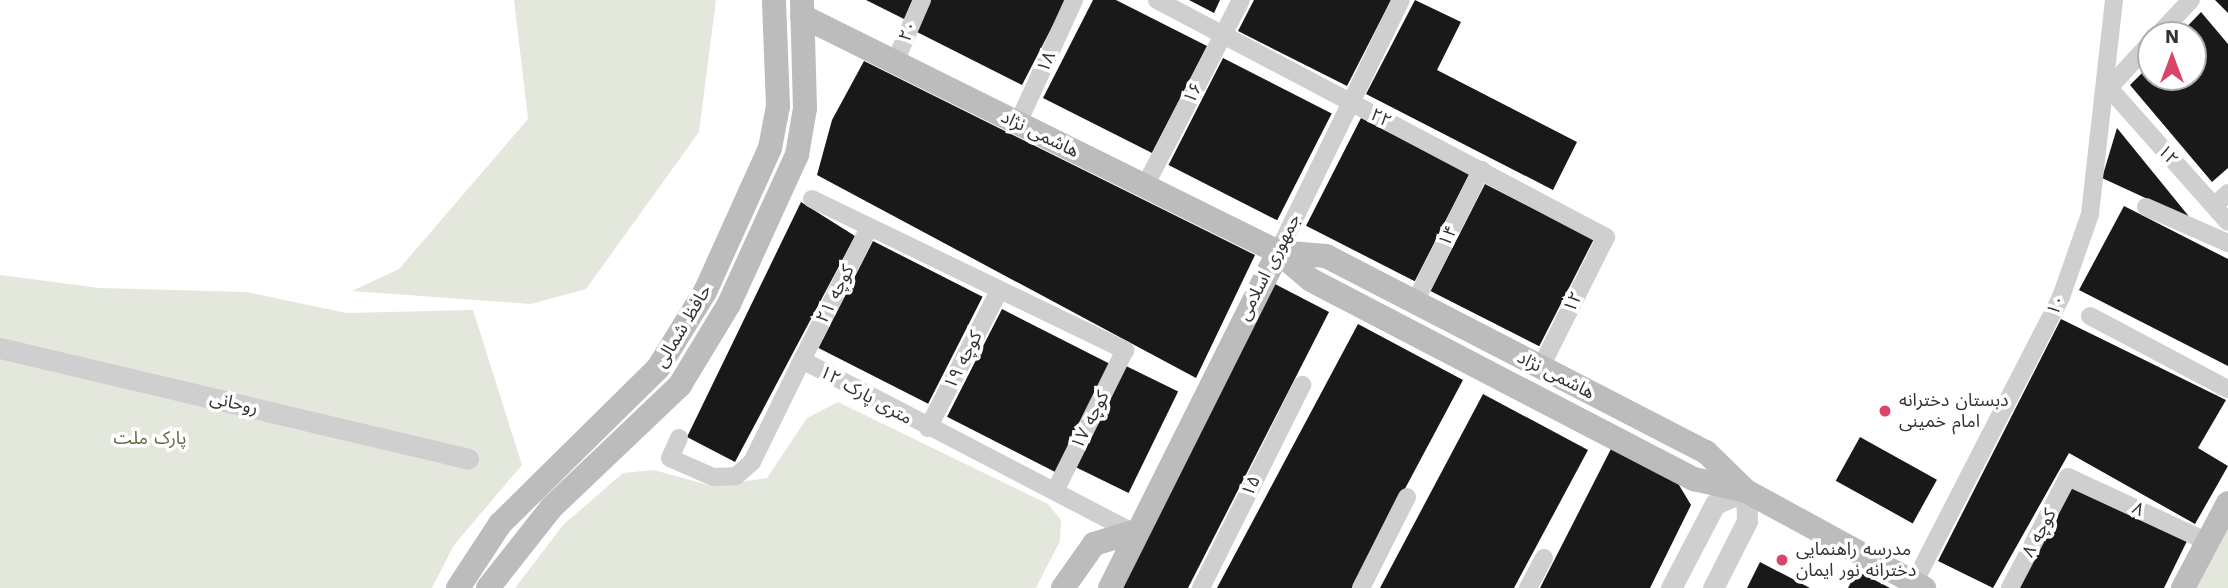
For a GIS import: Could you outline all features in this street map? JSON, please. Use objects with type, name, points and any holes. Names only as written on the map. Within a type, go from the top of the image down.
[{"type":"main road","name":"حافظ شمالی","points":[[458,588],[500,524],[658,368],[705,292],[770,148],[778,106],[774,0]]},
{"type":"main road","name":"حافظ شمالی","points":[[488,588],[552,507],[680,385],[717,326],[797,155],[804,108],[802,8]]},
{"type":"main road","name":"هاشمی نژاد","points":[[802,8],[895,62],[1278,252],[1311,280],[1694,479],[1746,491]]},
{"type":"main road","name":"هاشمی نژاد","points":[[1278,252],[1326,256],[1706,452],[1746,491],[1919,586]]},
{"type":"main road","name":"جمهوری اسلامی","points":[[1110,588],[1133,532],[1278,252]]},
{"type":"main road","points":[[2183,588],[2228,503]]},
{"type":"main road","points":[[1063,588],[1094,544],[1133,532]]},
{"type":"street","name":"۲۰","points":[[895,62],[922,0]]},
{"type":"street","name":"۱۸","points":[[1018,123],[1074,0]]},
{"type":"street","name":"۲۲","points":[[1157,0],[1606,237]]},
{"type":"street","name":"۱۶","points":[[1146,186],[1241,0]]},
{"type":"street","name":"جمهوری اسلامی","points":[[1278,252],[1401,0]]},
{"type":"street","name":"۱۰","points":[[1919,586],[2061,297],[2090,214],[2109,88],[2114,0]]},
{"type":"street","points":[[2171,21],[2191,0]]},
{"type":"street","points":[[2109,88],[2137,57]]},
{"type":"street","name":"۱۲","points":[[2109,88],[2228,222]]},
{"type":"street","name":"۱۴","points":[[1415,302],[1481,170]]},
{"type":"street","points":[[2214,206],[2228,193]]},
{"type":"street","points":[[812,199],[999,291]]},
{"type":"street","points":[[2146,207],[2228,243]]},
{"type":"street","name":"کوچه ۲۱","points":[[802,360],[869,228]]},
{"type":"street","name":"۱۲","points":[[1541,367],[1606,237]]},
{"type":"street","name":"کوچه ۱۷","points":[[999,291],[1125,350],[1055,491]]},
{"type":"street","name":"کوچه ۱۹","points":[[928,428],[999,291]]},
{"type":"street","name":"۱۰","points":[[2090,316],[2228,389]]},
{"type":"street","name":"روحانی","points":[[0,348],[468,459]]},
{"type":"street","name":"۱۲ متری پارک","points":[[679,438],[670,458],[713,477],[736,476],[752,462],[802,360],[928,428],[1133,532]]},
{"type":"street","name":"۱۵","points":[[1201,588],[1301,385]]},
{"type":"street","name":"۸","points":[[2068,477],[2208,542]]},
{"type":"street","name":"کوچه ۸","points":[[2010,588],[2068,477]]},
{"type":"street","points":[[1671,588],[1715,504],[1746,491],[1746,521],[1713,588]]},
{"type":"street","points":[[1361,588],[1407,497]]},
{"type":"street","points":[[1528,588],[1544,558]]},
{"type":"green space","points":[[514,0],[716,0],[699,132],[586,289],[531,304],[352,291],[399,269],[528,119]]},
{"type":"green space","name":"پارک ملت","points":[[0,275],[100,288],[247,292],[346,313],[473,310],[522,465],[454,545],[432,588],[0,588]]},
{"type":"green space","points":[[838,402],[1048,504],[1061,520],[1060,541],[1036,588],[515,588],[563,525],[623,473],[654,470],[712,486],[767,478],[807,418]]},
{"type":"green space","points":[[2228,517],[2228,588],[2191,588]]},
{"type":"building","points":[[866,0],[923,0],[912,23]]},
{"type":"building","points":[[929,0],[1066,0],[1022,85],[913,30]]},
{"type":"building","points":[[1093,0],[1116,0],[1207,46],[1152,153],[1043,98]]},
{"type":"building","points":[[1189,0],[1220,0],[1214,13]]},
{"type":"building","points":[[1254,0],[1391,0],[1347,86],[1238,31]]},
{"type":"building","points":[[1415,0],[1461,22],[1437,70],[1577,142],[1553,190],[1366,94]]},
{"type":"building","points":[[2215,0],[2228,0],[2228,13]]},
{"type":"building","points":[[2201,12],[2228,44],[2228,168],[2212,182],[2130,85],[2137,78],[2137,91],[2207,91],[2207,21],[2192,21]]},
{"type":"building","points":[[1223,58],[1332,113],[1277,220],[1169,165]]},
{"type":"building","points":[[864,61],[1255,255],[1196,378],[817,175],[832,120]]},
{"type":"building","points":[[1361,118],[1470,173],[1415,281],[1306,226]]},
{"type":"building","points":[[2117,128],[2191,219],[2102,178]]},
{"type":"building","points":[[1485,184],[1594,239],[1539,346],[1431,291]]},
{"type":"building","points":[[801,202],[855,236],[735,462],[687,437]]},
{"type":"building","points":[[2124,206],[2228,259],[2228,366],[2079,290]]},
{"type":"building","points":[[873,241],[983,297],[928,404],[819,348]]},
{"type":"building","points":[[1273,283],[1329,312],[1188,588],[1122,588]]},
{"type":"building","points":[[1002,309],[1112,365],[1057,473],[947,417]]},
{"type":"building","points":[[2061,319],[2226,400],[2198,448],[2228,466],[2195,524],[2069,453],[1993,588],[1938,561]]},
{"type":"building","points":[[1358,324],[1463,380],[1352,588],[1217,588]]},
{"type":"building","points":[[1126,366],[1178,391],[1129,493],[1076,468]]},
{"type":"building","points":[[1483,394],[1588,450],[1514,588],[1380,588]]},
{"type":"building","points":[[1860,437],[1937,480],[1913,523],[1836,481]]},
{"type":"building","points":[[1612,447],[1676,480],[1691,505],[1650,588],[1540,588]]},
{"type":"building","points":[[2070,487],[2187,541],[2164,588],[2017,588]]},
{"type":"building","points":[[1760,562],[1810,588],[1747,588]]},
{"type":"building","points":[[1857,571],[1890,588],[1848,588]]},
{"type":"place","name":"دبستان دخترانه امام خمینی","points":[[1885,411]]},
{"type":"place","name":"مدرسه راهنمایی دخترانه نور ایمان","points":[[1782,560]]}]
